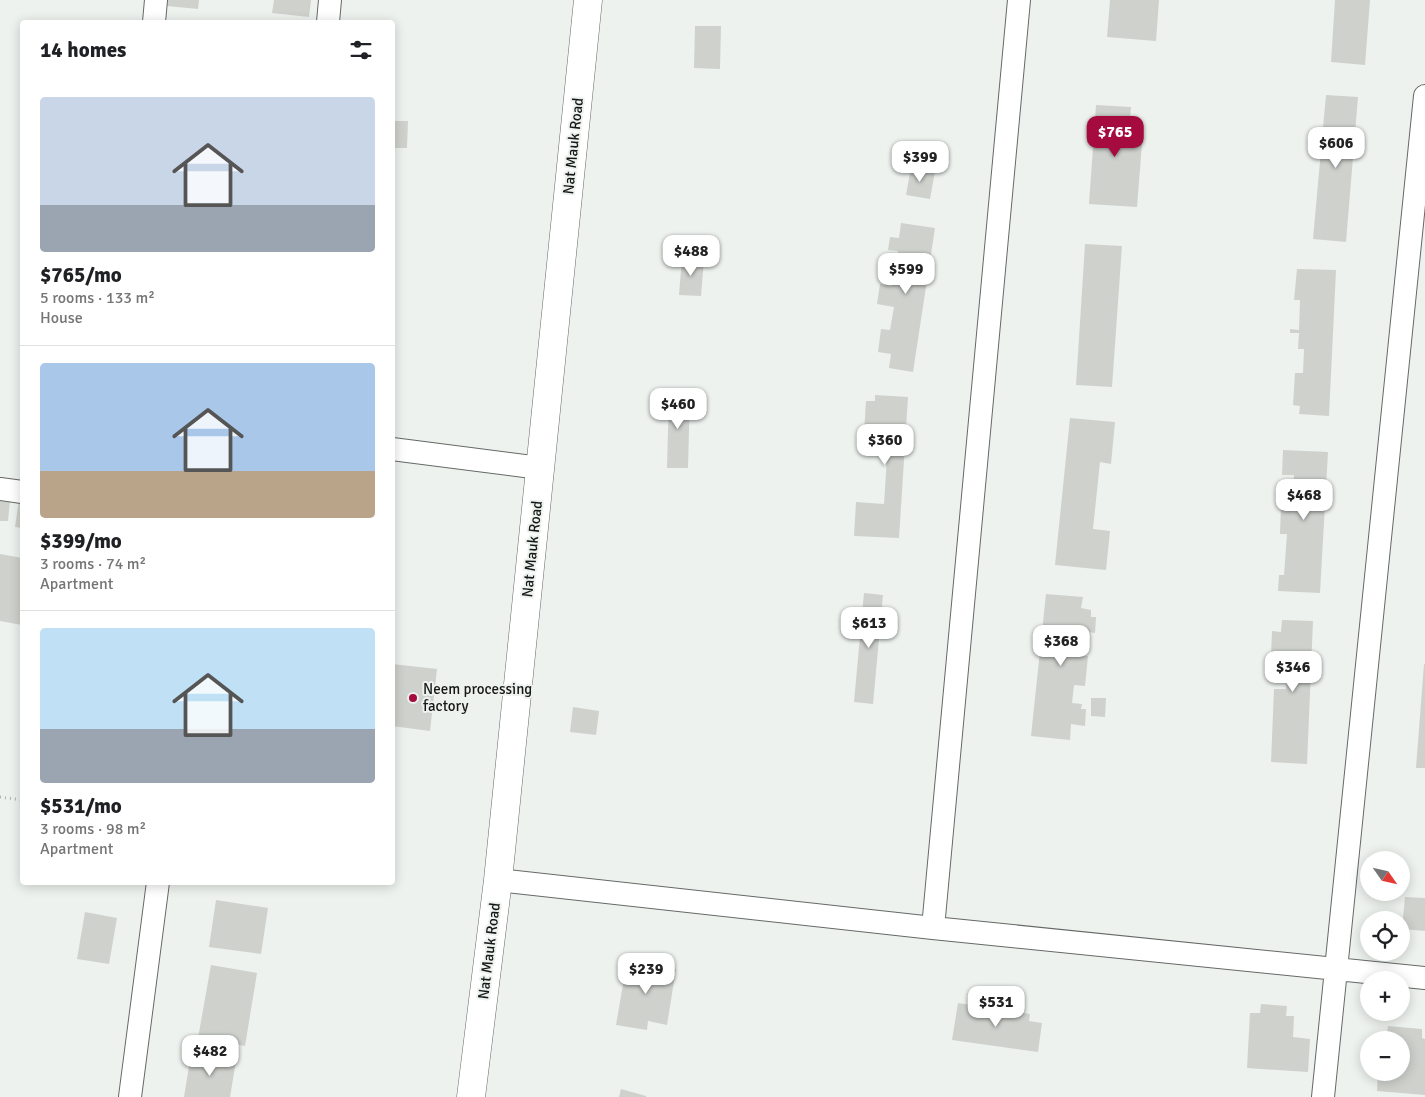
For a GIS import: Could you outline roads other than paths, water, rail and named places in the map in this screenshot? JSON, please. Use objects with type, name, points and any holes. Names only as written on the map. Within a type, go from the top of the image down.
[{"type":"highway","name":"Nat Mauk Road","points":[[471,1097],[498,880],[588,0]]},
{"type":"street","points":[[154,20],[156,0]]},
{"type":"street","points":[[328,20],[330,0]]},
{"type":"street","points":[[933,928],[1018,0]]},
{"type":"street","points":[[1323,1097],[1425,96]]},
{"type":"street","points":[[395,449],[540,468]]},
{"type":"street","points":[[0,489],[20,492]]},
{"type":"street","points":[[498,880],[933,928],[1425,978]]},
{"type":"street","points":[[130,1097],[158,885]]},
{"type":"place","name":"Neem processing factory","points":[[413,698]]}]
